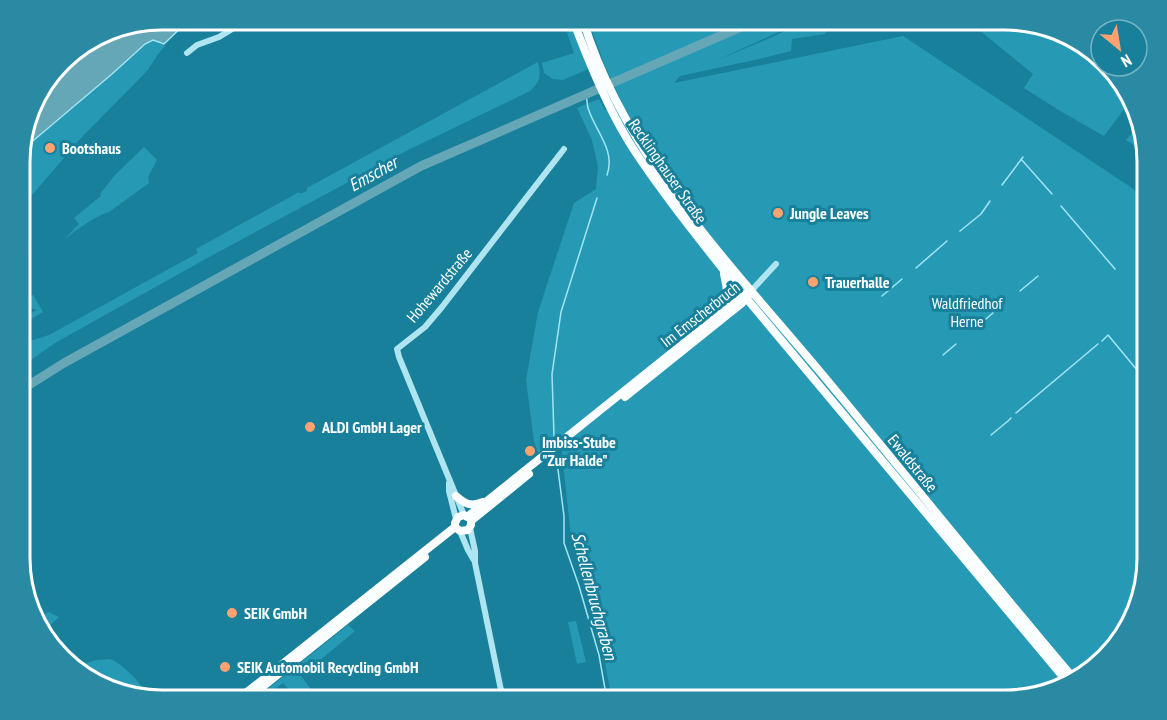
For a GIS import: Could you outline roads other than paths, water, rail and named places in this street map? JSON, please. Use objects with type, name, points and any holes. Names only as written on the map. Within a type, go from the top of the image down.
[{"type":"main road","name":"Recklinghauser Straße","points":[[578,30],[626,137],[646,169],[745,297]]},
{"type":"main road","name":"Recklinghauser Straße","points":[[586,30],[599,76]]},
{"type":"main road","name":"Recklinghauser Straße","points":[[608,95],[651,162],[752,290]]},
{"type":"main road","points":[[723,270],[728,291],[728,299],[723,310]]},
{"type":"main road","name":"Im Emscherbruch","points":[[250,690],[463,524],[752,290]]},
{"type":"main road","name":"Ewaldstraße","points":[[752,290],[1069,673]]},
{"type":"main road","name":"Im Emscherbruch","points":[[463,524],[490,499],[723,310],[745,297]]},
{"type":"main road","name":"Ewaldstraße","points":[[745,297],[1063,676]]},
{"type":"main road","points":[[456,496],[468,505],[476,505],[490,499]]},
{"type":"main road","name":"Im Emscherbruch","points":[[258,690],[346,617]]},
{"type":"street","points":[[188,53],[197,45],[231,30]]},
{"type":"street","name":"Hohewardstraße","points":[[463,524],[456,496],[419,409],[399,357],[398,348],[424,327],[442,307],[564,149]]},
{"type":"street","points":[[752,290],[776,264]]},
{"type":"street","name":"Hohewardstraße","points":[[449,482],[448,491],[475,551],[475,563],[501,690]]},
{"type":"waterway","name":"Emscher","points":[[30,384],[64,363],[421,166],[734,30]]},
{"type":"waterway","name":"Schellenbruchgraben","points":[[586,94],[591,116],[607,149],[609,157],[607,175]]},
{"type":"waterway","points":[[1002,185],[1023,157]]},
{"type":"waterway","points":[[1021,159],[1052,194]]},
{"type":"waterway","name":"Schellenbruchgraben","points":[[554,436],[552,374],[561,312],[597,198]]},
{"type":"waterway","points":[[960,231],[981,214],[990,201]]},
{"type":"waterway","points":[[1061,206],[1115,269]]},
{"type":"waterway","points":[[916,268],[947,241]]},
{"type":"waterway","points":[[1020,291],[1038,276]]},
{"type":"waterway","points":[[882,296],[902,279]]},
{"type":"waterway","points":[[974,329],[993,313]]},
{"type":"waterway","points":[[1102,341],[1108,335],[1137,370]]},
{"type":"waterway","points":[[943,355],[956,344]]},
{"type":"waterway","points":[[1016,413],[1098,344]]},
{"type":"waterway","points":[[991,435],[1011,418]]},
{"type":"waterway","name":"Schellenbruchgraben","points":[[557,462],[564,516],[564,543],[599,655],[605,690]]},
{"type":"place","name":"Bootshaus","points":[[50,148]]},
{"type":"place","name":"Jungle Leaves","points":[[778,213]]},
{"type":"place","name":"Trauerhalle","points":[[813,282]]},
{"type":"place","name":"ALDI GmbH Lager","points":[[310,427]]},
{"type":"place","name":"Imbiss-Stube \"Zur Halde\"","points":[[530,451]]},
{"type":"place","name":"SEIK GmbH","points":[[232,613]]},
{"type":"place","name":"SEIK Automobil Recycling GmbH","points":[[225,667]]},
{"type":"park label","name":"Waldfriedhof Herne","points":[[967,312]]}]
